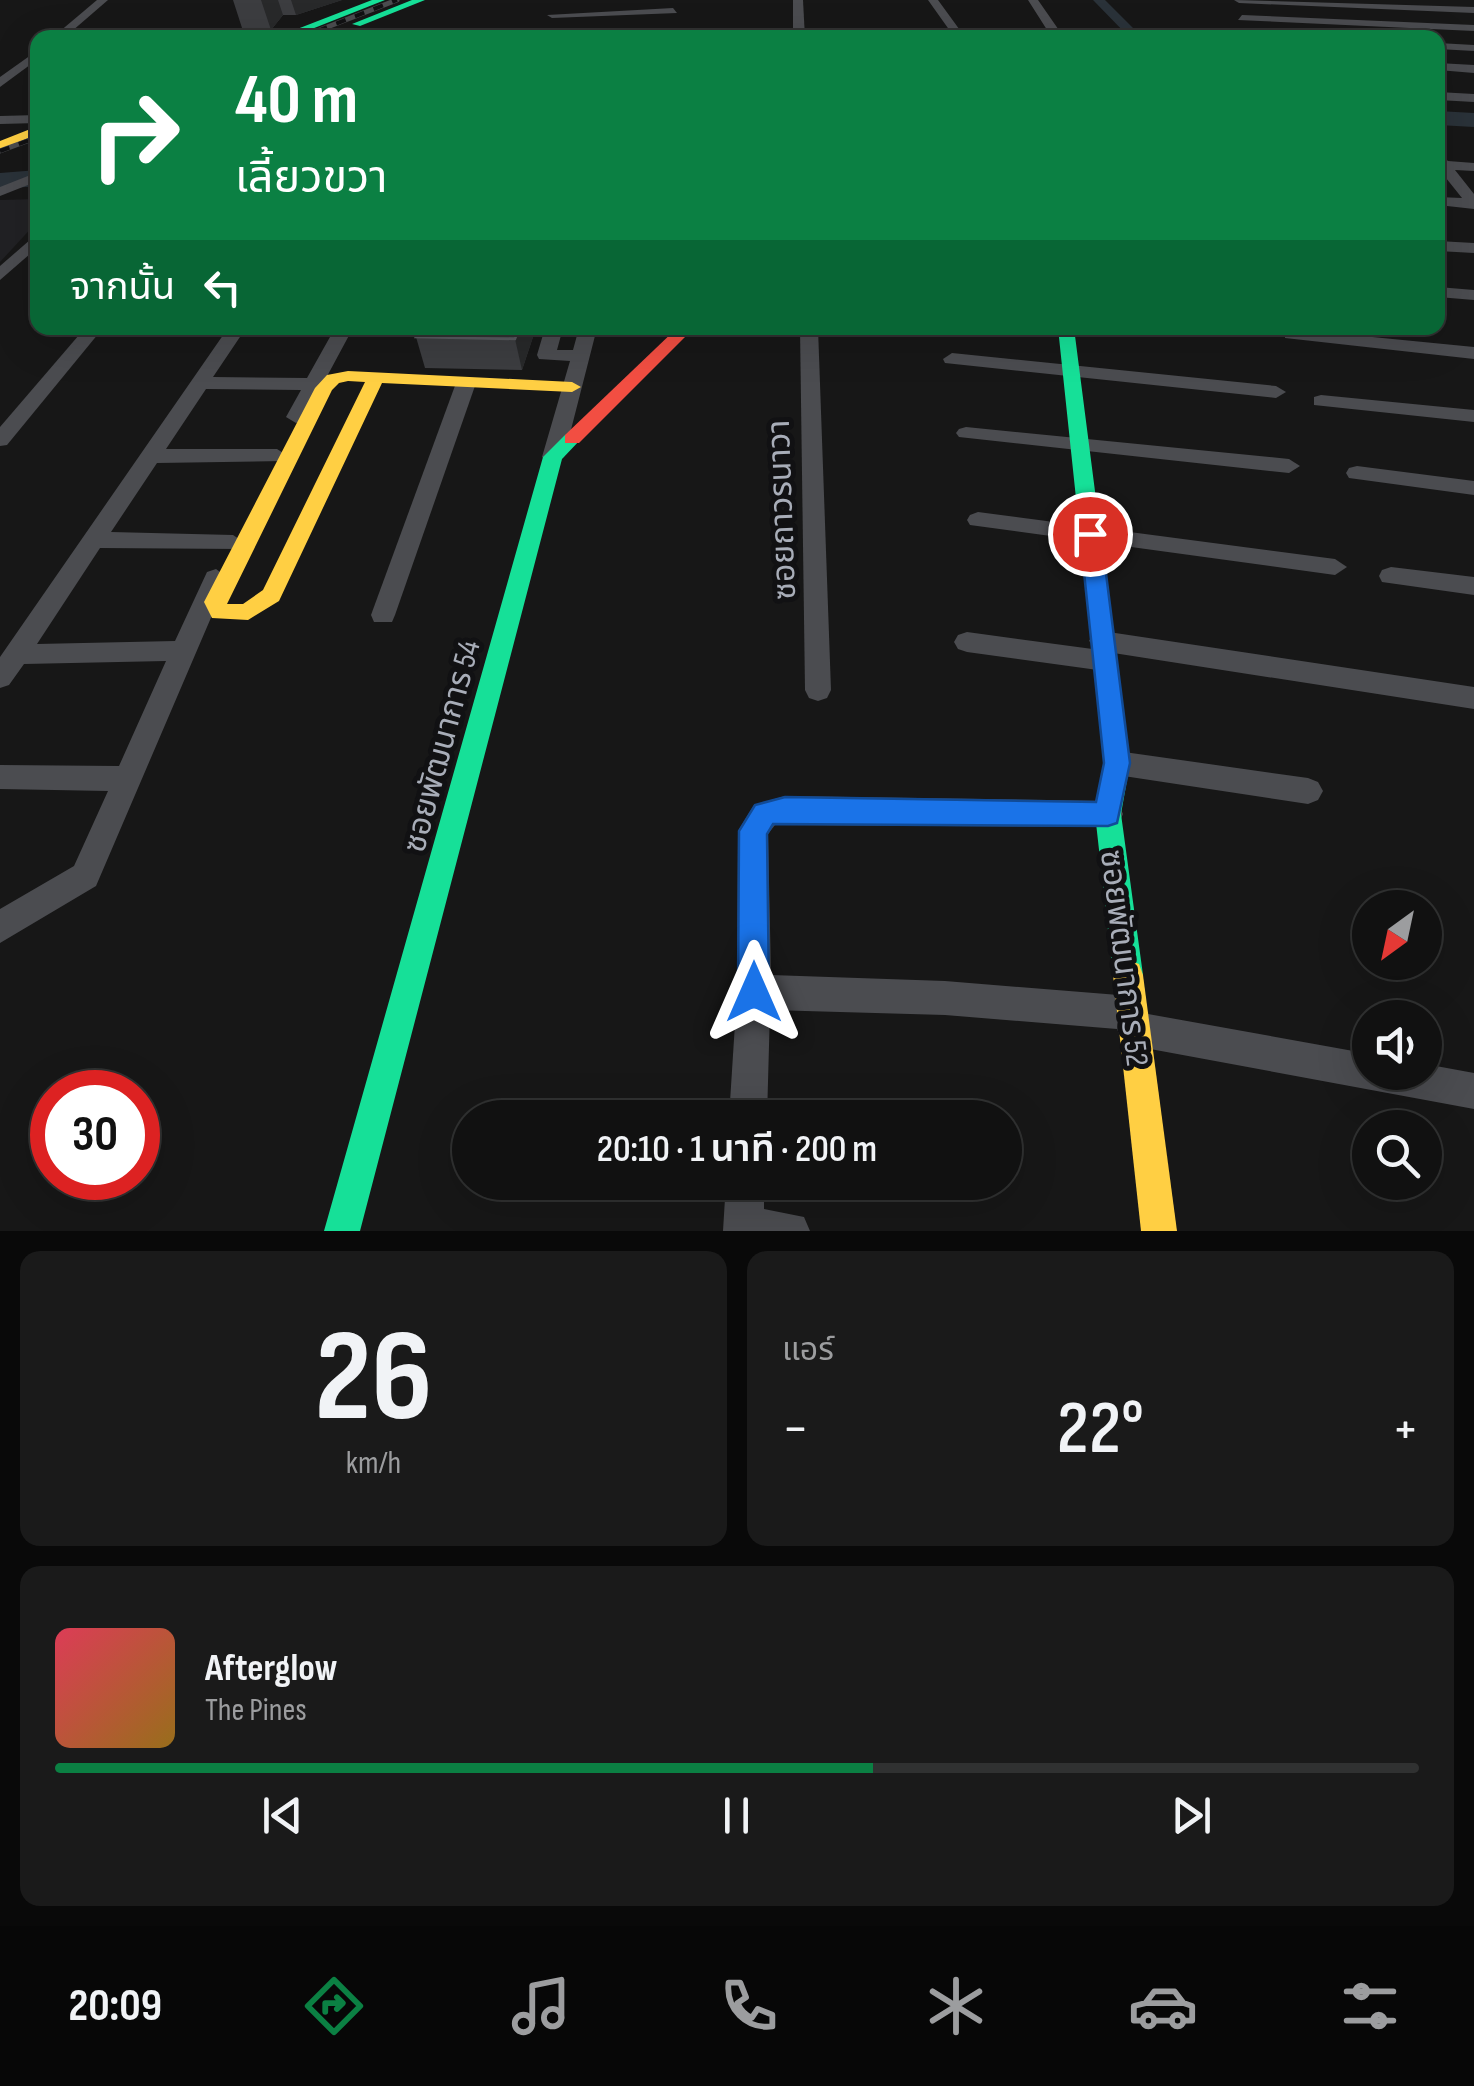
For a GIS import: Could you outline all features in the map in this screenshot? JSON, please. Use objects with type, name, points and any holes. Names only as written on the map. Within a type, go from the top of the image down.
[{"type":"street","points":[[67,30],[103,0]]},
{"type":"street","points":[[300,30],[380,0]]},
{"type":"street","points":[[343,30],[420,0]]},
{"type":"street","points":[[554,0],[551,21],[597,24],[614,19],[614,13],[674,11]]},
{"type":"street","points":[[798,0],[799,30]]},
{"type":"street","points":[[933,0],[956,30]]},
{"type":"street","points":[[1033,0],[1054,30]]},
{"type":"street","points":[[1239,0],[1472,12]]},
{"type":"street","points":[[1242,18],[1474,28]]},
{"type":"street","points":[[1445,46],[1474,48]]},
{"type":"street","points":[[0,84],[30,60]]},
{"type":"street","points":[[1445,67],[1474,68]]},
{"type":"street","points":[[1445,96],[1474,98]]},
{"type":"street","points":[[0,120],[30,119]]},
{"type":"street","points":[[0,144],[30,131]]},
{"type":"street","points":[[0,161],[30,150]]},
{"type":"street","points":[[1445,163],[1474,167]]},
{"type":"street","points":[[1445,168],[1474,204]]},
{"type":"street","points":[[1,192],[30,179]]},
{"type":"street","points":[[1,192],[30,190]]},
{"type":"street","points":[[1445,202],[1474,204]]},
{"type":"street","points":[[1,273],[30,246]]},
{"type":"street","points":[[1445,246],[1474,248]]},
{"type":"street","points":[[1445,293],[1474,295]]},
{"type":"street","points":[[0,440],[88,335]]},
{"type":"street","points":[[0,678],[233,335]]},
{"type":"street","points":[[0,927],[85,876],[181,651],[340,335]]},
{"type":"street","points":[[552,335],[546,356],[580,356]]},
{"type":"street","points":[[553,457],[586,335]]},
{"type":"street","points":[[553,457],[679,335]]},
{"type":"street","name":"ซอยถาวรนาวา","points":[[808,335],[818,690]]},
{"type":"street","name":"ซอยพัฒนาการ 52","points":[[1067,335],[1117,763],[1108,814],[1159,1231]]},
{"type":"street","points":[[1301,335],[1474,352]]},
{"type":"street","points":[[952,359],[1276,392]]},
{"type":"street","points":[[376,378],[271,595],[260,607],[246,613],[231,616],[220,612],[216,602],[324,388],[333,379],[348,376],[572,387]]},
{"type":"street","points":[[200,383],[312,384]]},
{"type":"street","points":[[383,615],[466,383]]},
{"type":"street","points":[[1321,401],[1474,416]]},
{"type":"street","points":[[966,433],[1289,466]]},
{"type":"street","points":[[150,456],[276,456]]},
{"type":"street","name":"ซอยพัฒนาการ 54","points":[[342,1231],[553,457]]},
{"type":"street","points":[[1356,473],[1474,488]]},
{"type":"street","points":[[978,520],[1336,566]]},
{"type":"street","points":[[93,540],[233,543]]},
{"type":"street","points":[[1392,576],[1474,586]]},
{"type":"street","points":[[968,642],[1104,651],[1474,698]]},
{"type":"street","points":[[16,654],[181,651]]},
{"type":"street","points":[[1117,763],[1308,790]]},
{"type":"street","points":[[0,777],[126,779]]},
{"type":"street","points":[[749,1100],[754,992],[753,831],[765,814],[785,809],[1108,814]]},
{"type":"street","points":[[754,992],[944,998],[1133,1021],[1352,1068]]},
{"type":"street","points":[[1442,1085],[1474,1091]]},
{"type":"street","points":[[744,1200],[743,1229],[790,1231]]},
{"type":"shaded area","points":[[30,199],[30,230],[0,262],[0,200]]},
{"type":"building","points":[[417,335],[516,335],[515,339]]},
{"type":"waterway","points":[[1099,0],[1129,30]]},
{"type":"waterway","points":[[1445,118],[1474,120]]},
{"type":"waterway","points":[[0,181],[30,179]]},
{"type":"railway","points":[[320,30],[397,0]]},
{"type":"railway","points":[[0,151],[30,140]]},
{"type":"traffic: fast","points":[[300,30],[380,0]]},
{"type":"traffic: fast","points":[[357,24],[420,0]]},
{"type":"traffic: fast","points":[[1067,335],[1117,763],[1108,814],[1128,975]]},
{"type":"traffic: fast","points":[[342,1231],[553,457],[572,439]]},
{"type":"traffic: slow","points":[[0,146],[30,133]]},
{"type":"traffic: slow","points":[[376,378],[271,595],[248,612],[220,612],[215,602],[324,388],[333,379],[348,376],[572,387]]},
{"type":"traffic: slow","points":[[1128,975],[1159,1231]]},
{"type":"traffic: jam","points":[[572,439],[679,335]]},
{"type":"route","points":[[754,992],[753,831],[765,814],[785,809],[1108,814],[1117,763],[1090,534]]}]
